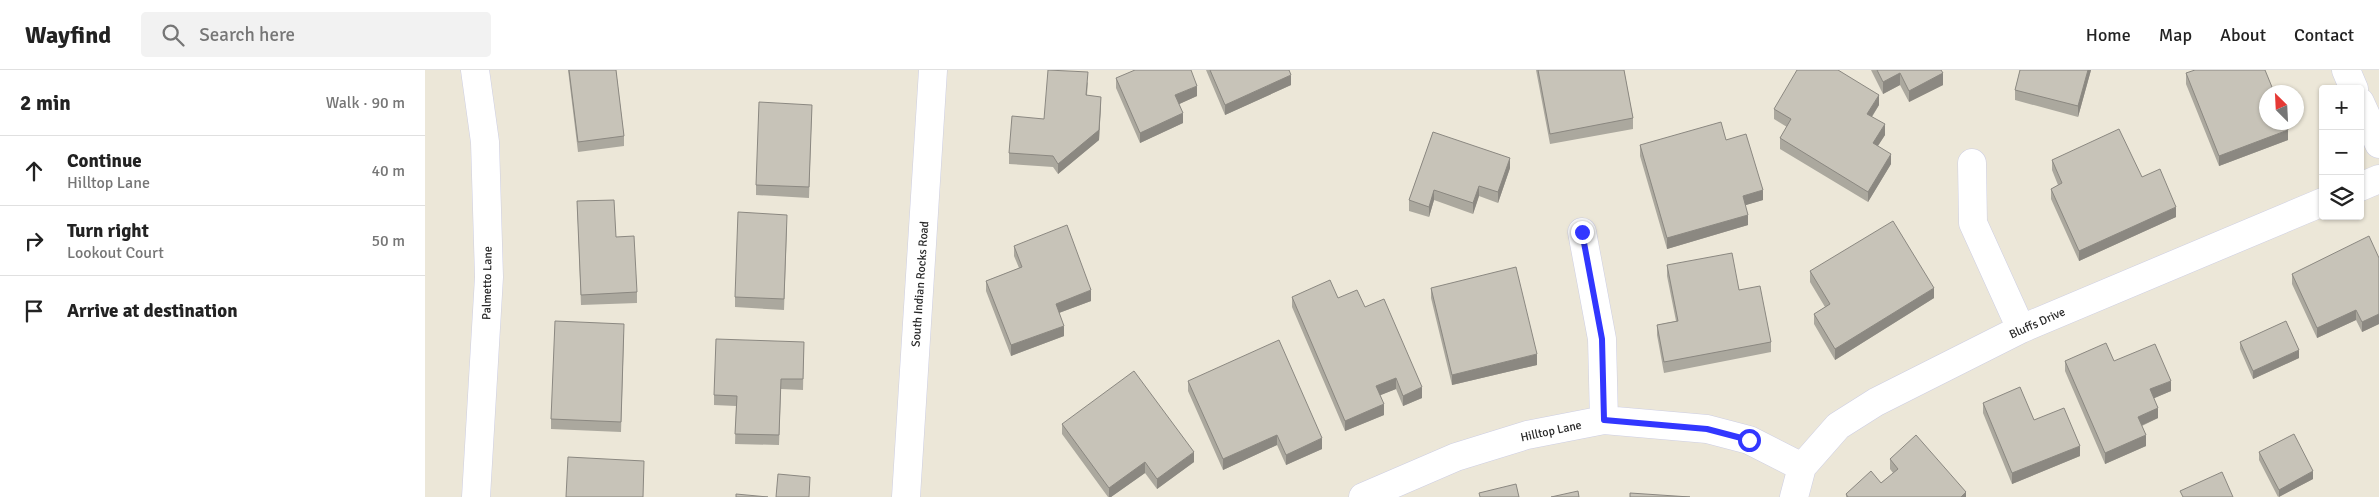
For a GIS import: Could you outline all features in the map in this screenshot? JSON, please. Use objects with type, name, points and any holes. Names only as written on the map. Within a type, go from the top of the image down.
[{"type":"street","name":"Palmetto Lane","points":[[475,70],[485,142],[489,277],[476,497]]},
{"type":"street","name":"South Indian Rocks Road","points":[[906,497],[933,70]]},
{"type":"street","points":[[2346,70],[2353,85]]},
{"type":"street","points":[[2364,111],[2379,144]]},
{"type":"street","points":[[1972,163],[1973,223],[2021,329]]},
{"type":"street","points":[[2364,185],[2379,179]]},
{"type":"street","name":"Bluffs Drive","points":[[1794,497],[1802,467],[1838,426],[1876,402],[2021,329],[2319,204]]},
{"type":"street","points":[[1582,232],[1602,339],[1604,420]]},
{"type":"street","name":"Hilltop Lane","points":[[1363,497],[1465,454],[1527,435],[1604,420],[1707,429],[1749,440],[1802,467]]},
{"type":"building","points":[[569,70],[616,70],[624,136],[578,142]]},
{"type":"building","points":[[1048,70],[1088,72],[1086,95],[1101,97],[1099,130],[1058,164],[1053,156],[1009,153],[1012,116],[1044,119]]},
{"type":"building","points":[[1135,70],[1191,70],[1197,86],[1175,95],[1183,113],[1140,133],[1116,78]]},
{"type":"building","points":[[1210,70],[1289,70],[1291,75],[1225,105]]},
{"type":"building","points":[[1538,70],[1624,70],[1633,118],[1550,134]]},
{"type":"building","points":[[1797,70],[1838,70],[1879,95],[1867,114],[1885,124],[1873,143],[1891,154],[1868,192],[1780,138],[1791,119],[1774,109]]},
{"type":"building","points":[[1877,70],[1941,70],[1943,73],[1909,91],[1900,73],[1883,82]]},
{"type":"building","points":[[2020,70],[2088,70],[2078,106],[2015,90]]},
{"type":"building","points":[[2195,70],[2265,70],[2271,85],[2259,85],[2259,130],[2288,130],[2219,156],[2186,73]]},
{"type":"building","points":[[759,102],[812,105],[809,187],[756,185]]},
{"type":"building","points":[[1721,122],[1726,140],[1746,134],[1763,190],[1743,196],[1748,215],[1667,238],[1640,145]]},
{"type":"building","points":[[2119,129],[2142,177],[2160,169],[2176,207],[2079,251],[2051,189],[2062,183],[2052,160]]},
{"type":"building","points":[[1433,132],[1510,158],[1498,192],[1479,186],[1473,203],[1434,190],[1429,207],[1409,200]]},
{"type":"building","points":[[614,200],[616,237],[634,236],[637,292],[581,295],[577,201]]},
{"type":"building","points":[[738,212],[787,215],[784,299],[735,297]]},
{"type":"building","points":[[1893,221],[1934,288],[1835,349],[1814,314],[1830,304],[1810,271]]},
{"type":"building","points":[[1067,225],[1091,290],[1056,304],[1064,326],[1011,345],[986,281],[1022,267],[1014,246]]},
{"type":"building","points":[[2369,236],[2379,258],[2379,314],[2362,322],[2356,310],[2317,328],[2292,274]]},
{"type":"building","points":[[1732,253],[1739,290],[1760,286],[1771,342],[1664,362],[1657,325],[1678,321],[1667,265]]},
{"type":"building","points":[[1516,267],[1537,354],[1452,375],[1431,288]]},
{"type":"building","points":[[1330,280],[1338,298],[1357,290],[1365,307],[1384,299],[1422,387],[1403,396],[1396,378],[1376,386],[1384,404],[1345,421],[1292,297]]},
{"type":"building","points":[[555,321],[624,324],[621,422],[551,419]]},
{"type":"building","points":[[2286,321],[2299,350],[2253,371],[2240,342]]},
{"type":"building","points":[[716,339],[804,342],[803,379],[781,379],[779,435],[735,434],[737,396],[714,395]]},
{"type":"building","points":[[1279,340],[1322,438],[1286,455],[1277,435],[1223,459],[1188,381]]},
{"type":"building","points":[[2106,343],[2114,361],[2155,344],[2171,381],[2150,389],[2158,408],[2138,417],[2146,435],[2105,453],[2065,361]]},
{"type":"building","points":[[1134,371],[1194,452],[1157,479],[1145,462],[1109,488],[1062,424]]},
{"type":"building","points":[[2020,387],[2034,420],[2064,408],[2080,446],[2012,473],[1983,403]]},
{"type":"building","points":[[2294,434],[2313,471],[2279,490],[2259,452]]},
{"type":"building","points":[[1916,435],[1966,492],[1961,497],[1848,497],[1846,494],[1871,471],[1881,483],[1898,469],[1890,459]]},
{"type":"building","points":[[568,457],[644,461],[643,497],[566,497]]},
{"type":"building","points":[[2222,472],[2233,497],[2183,497],[2180,491]]},
{"type":"building","points":[[778,474],[810,477],[809,497],[776,497]]},
{"type":"building","points":[[1516,484],[1519,497],[1480,497],[1479,493]]},
{"type":"building","points":[[1578,491],[1579,497],[1551,497]]},
{"type":"building","points":[[1630,493],[1690,497],[1630,497]]},
{"type":"building","points":[[736,494],[768,497],[736,497]]},
{"type":"route","points":[[1582,232],[1602,339],[1604,420],[1707,429],[1749,440]]}]
